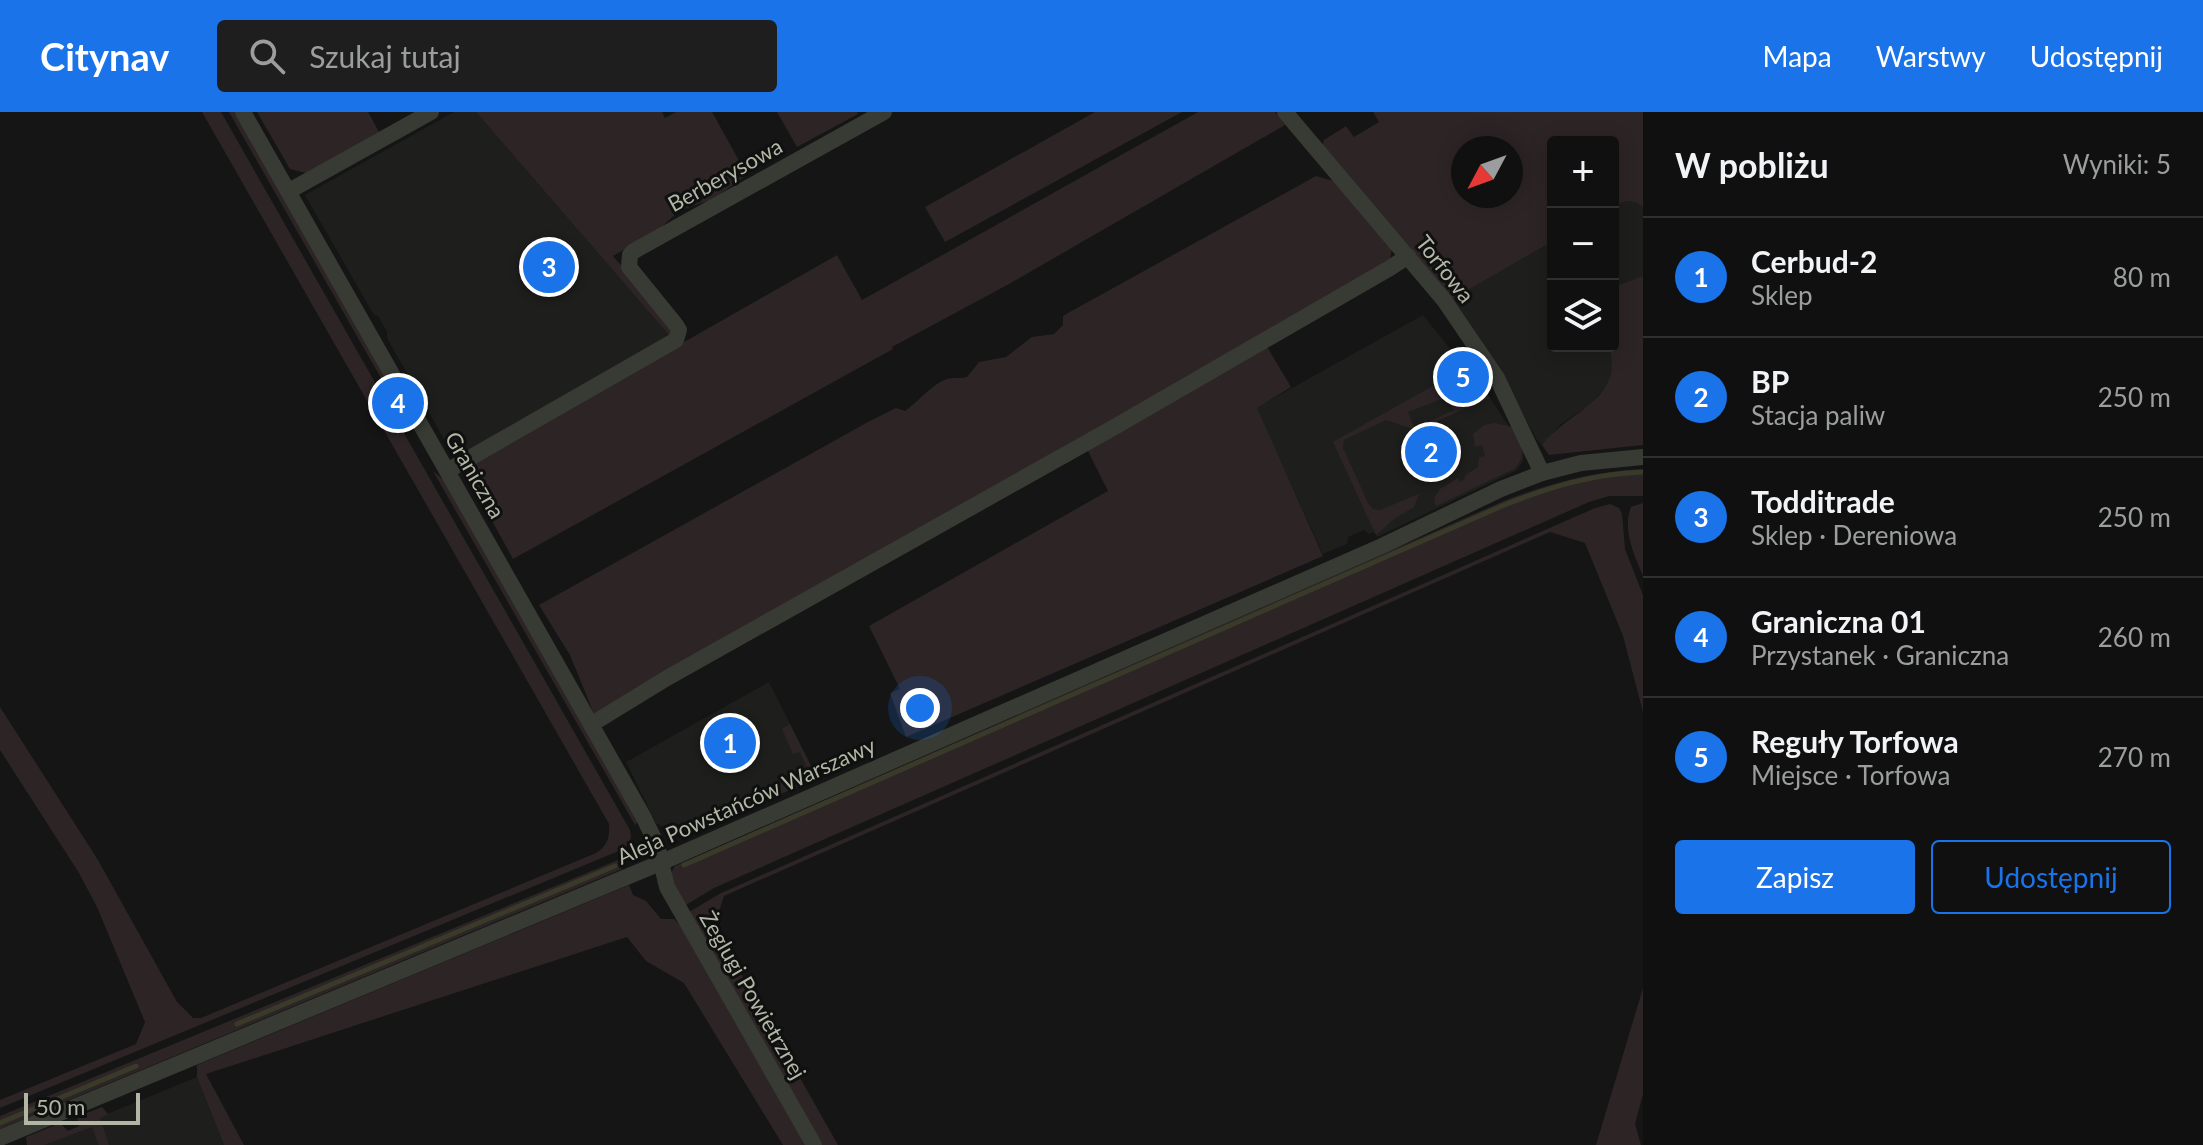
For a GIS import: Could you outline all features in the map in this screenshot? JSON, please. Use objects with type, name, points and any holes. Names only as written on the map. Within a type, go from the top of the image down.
[{"type":"street","name":"Graniczna","points":[[243,112],[592,724],[643,816],[657,845],[660,863]]},
{"type":"street","points":[[289,191],[431,112]]},
{"type":"street","name":"Berberysowa","points":[[447,471],[674,341],[679,330],[629,267],[630,255],[884,112]]},
{"type":"street","name":"Torfowa","points":[[1285,112],[1444,300],[1497,378],[1542,473]]},
{"type":"street","points":[[592,724],[667,678],[1257,346],[1408,256]]},
{"type":"street","name":"Aleja Powstańców Warszawy","points":[[0,1138],[660,863],[1542,473],[1581,463],[1643,457]]},
{"type":"street","name":"Żeglugi Powietrznej","points":[[660,863],[665,882],[680,912],[814,1145]]},
{"type":"shaded area","points":[[202,112],[221,112],[630,830],[631,839],[621,850],[0,1108],[0,1100],[136,1044],[145,1022],[97,907],[79,873],[0,750],[0,707],[98,860],[177,1002],[193,1018],[201,1018],[596,853],[608,837],[609,824]]},
{"type":"shaded area","points":[[229,112],[237,112],[392,384],[386,387]]},
{"type":"shaded area","points":[[257,112],[368,112],[379,132],[306,173],[290,169]]},
{"type":"shaded area","points":[[454,112],[476,112],[668,334],[667,339],[457,458],[387,338],[378,316],[374,315],[305,195]]},
{"type":"shaded area","points":[[476,112],[662,112],[665,118],[676,112],[712,112],[747,175],[713,199],[679,211],[658,230],[613,256],[671,331],[667,339],[668,334]]},
{"type":"shaded area","points":[[777,112],[857,112],[858,114],[797,147]]},
{"type":"shaded area","points":[[1095,112],[1182,112],[945,242],[925,207]]},
{"type":"shaded area","points":[[1198,112],[1275,112],[1285,125],[1009,284],[513,559],[463,468],[837,255],[862,300]]},
{"type":"shaded area","points":[[1373,112],[1643,112],[1643,207],[1628,201],[1619,204],[1619,136],[1547,136],[1547,244],[1451,300],[1322,146],[1324,140],[1346,126],[1354,137],[1379,122]]},
{"type":"shaded area","points":[[1316,176],[1334,181],[1392,247],[1390,262],[594,714],[570,655],[539,605],[868,422],[896,408],[905,411],[942,381],[967,377],[979,362],[1006,357],[1032,337],[1054,334],[1063,325],[1063,316]]},
{"type":"shaded area","points":[[1635,202],[1643,207],[1643,276],[1619,285],[1619,208],[1619,204]]},
{"type":"shaded area","points":[[1547,244],[1547,352],[1611,352],[1614,363],[1607,385],[1591,404],[1561,424],[1542,445],[1499,369],[1451,300]]},
{"type":"shaded area","points":[[1643,276],[1643,445],[1549,455],[1542,445],[1592,403],[1609,379],[1612,364],[1610,352],[1619,352],[1619,285]]},
{"type":"shaded area","points":[[1423,315],[1490,398],[1524,449],[1523,461],[1517,470],[1377,537],[1374,532],[1369,534],[1364,530],[1348,537],[1347,544],[1323,554],[1256,408]]},
{"type":"shaded area","points":[[1266,345],[1291,387],[1257,408],[1323,556],[906,737],[890,693],[900,689],[869,626],[1108,491],[1086,447]]},
{"type":"shaded area","points":[[1466,367],[1473,377],[1470,380],[1481,395],[1486,393],[1490,398],[1423,427],[1454,410],[1447,397],[1408,412],[1415,430],[1386,420],[1344,440],[1343,448],[1373,509],[1380,510],[1419,494],[1414,507],[1376,535],[1333,442],[1456,373],[1463,381],[1468,378],[1462,370]]},
{"type":"shaded area","points":[[1494,423],[1513,427],[1522,449],[1518,464],[1514,469],[1436,506],[1434,498],[1440,489],[1458,478],[1460,482],[1478,467],[1479,458],[1485,456],[1482,445],[1475,447],[1473,434],[1484,425]]},
{"type":"shaded area","points":[[1643,469],[1643,496],[1609,496],[1589,502],[714,888],[686,905],[673,886],[671,876],[675,866],[1506,500],[1573,479]]},
{"type":"shaded area","points":[[433,471],[446,482],[638,821],[635,825]]},
{"type":"shaded area","points":[[1643,503],[1643,576],[1630,542],[1628,524],[1631,507]]},
{"type":"shaded area","points":[[1610,504],[1619,508],[1622,514],[1625,549],[1643,595],[1643,712],[1623,636],[1585,543],[1550,532],[724,896],[714,926],[838,1145],[820,1145],[689,912],[721,893]]},
{"type":"shaded area","points":[[769,682],[817,778],[682,838],[656,823],[626,762]]},
{"type":"shaded area","points":[[790,724],[817,778],[767,800],[763,792],[808,770],[800,752],[793,754],[782,729]]},
{"type":"shaded area","points":[[618,860],[622,869],[0,1129],[0,1116]]},
{"type":"shaded area","points":[[629,885],[633,895],[646,901],[661,919],[674,919],[680,925],[805,1145],[783,1145],[684,983],[646,961],[627,937],[206,1074],[244,1145],[224,1145],[197,1077],[197,1065]]},
{"type":"shaded area","points":[[1643,988],[1643,1094],[1635,1124],[1641,1145],[1596,1145]]},
{"type":"shaded area","points":[[197,1077],[224,1145],[35,1145],[119,1109]]},
{"type":"shaded area","points":[[102,1107],[108,1114],[100,1118],[109,1145],[99,1145],[92,1127],[44,1145],[27,1145],[26,1137],[60,1123],[68,1131],[79,1126],[77,1117]]},
{"type":"waterway","points":[[684,865],[1502,506],[1571,483],[1606,475],[1643,472]]},
{"type":"waterway","points":[[237,1024],[615,866]]},
{"type":"waterway","points":[[0,1123],[136,1066]]},
{"type":"place","name":"Todditrade","points":[[549,267]]},
{"type":"place","name":"Reguły Torfowa","points":[[1463,377]]},
{"type":"place","name":"Graniczna 01","points":[[398,403]]},
{"type":"place","name":"BP","points":[[1431,452]]},
{"type":"place","name":"Cerbud-2","points":[[730,743]]}]
